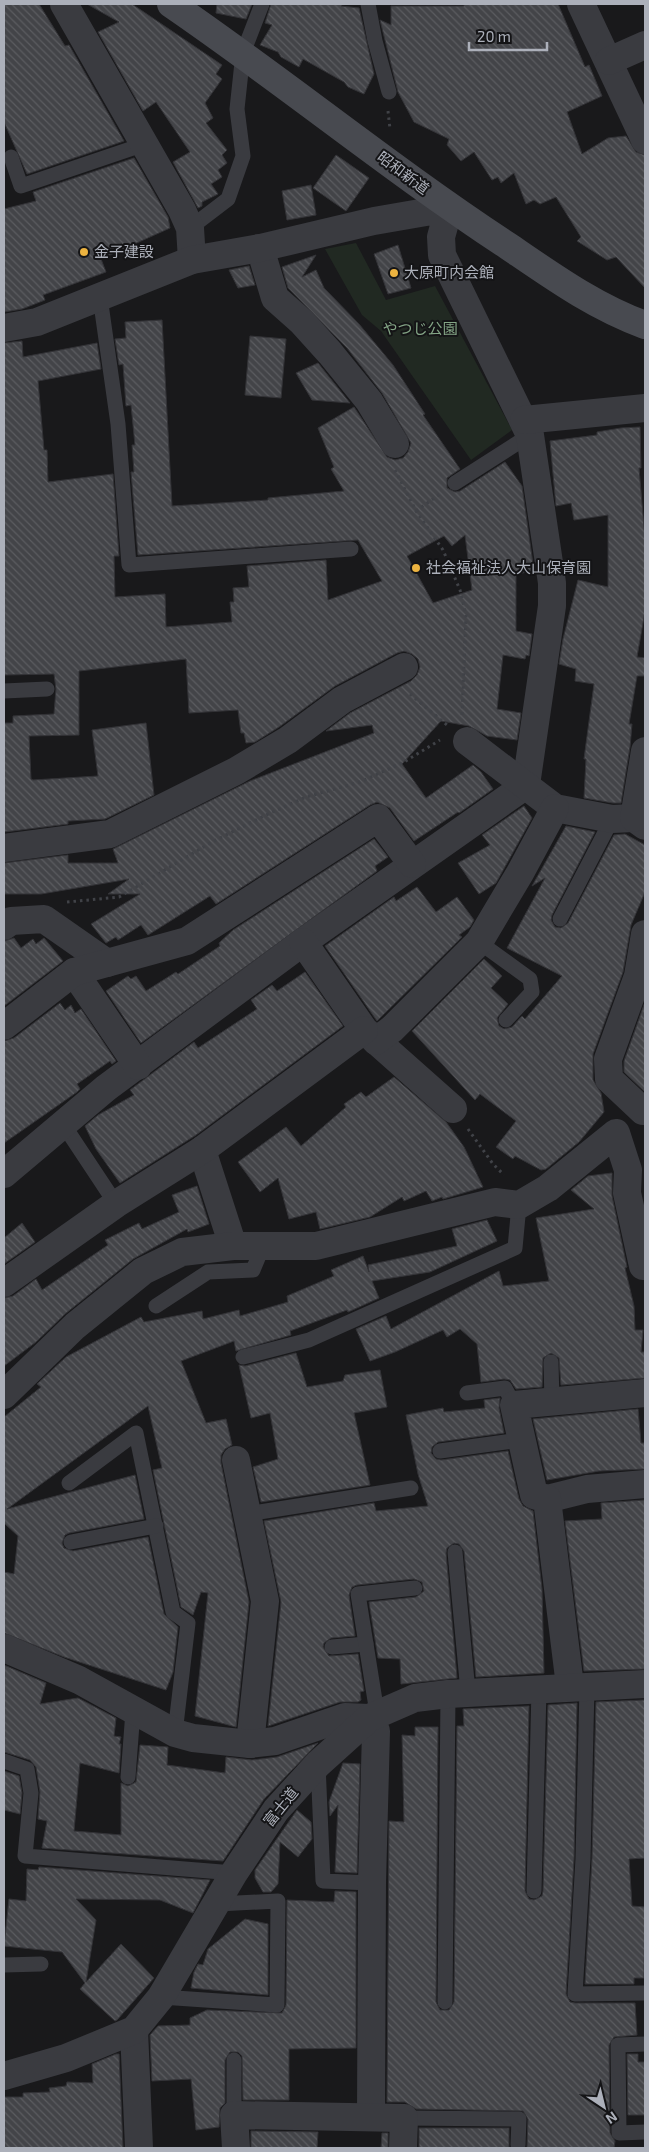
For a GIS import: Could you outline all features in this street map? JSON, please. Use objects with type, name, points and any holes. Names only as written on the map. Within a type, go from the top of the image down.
[{"type":"main road","name":"昭和新道","points":[[171,4],[243,53],[449,208],[590,300],[623,317],[645,325]]},
{"type":"street","points":[[64,4],[145,144],[190,228],[192,260]]},
{"type":"street","points":[[581,4],[645,140]]},
{"type":"street","points":[[609,61],[645,45]]},
{"type":"street","points":[[4,328],[37,322],[192,260],[260,248],[374,221],[449,208],[442,237],[442,255],[527,428],[551,573],[552,598],[526,785],[303,942],[106,1088],[4,1174]]},
{"type":"street","points":[[260,248],[276,298],[302,322],[330,353],[369,401],[395,444]]},
{"type":"street","points":[[527,428],[645,408]]},
{"type":"street","points":[[4,848],[110,834],[236,771],[288,740],[342,700],[404,667]]},
{"type":"street","points":[[467,741],[555,808],[630,821],[645,751]]},
{"type":"street","points":[[4,1283],[116,1204],[202,1150],[370,1036],[392,1029],[478,942],[520,873],[555,808]]},
{"type":"street","points":[[4,1026],[74,972],[187,941],[378,818],[412,864]]},
{"type":"street","points":[[4,926],[11,922],[44,918],[106,963]]},
{"type":"street","points":[[4,1395],[75,1326],[143,1271],[182,1252],[233,1246],[316,1246],[495,1202],[519,1205],[548,1188],[644,1111],[609,1079],[608,1059],[638,976],[645,934]]},
{"type":"street","points":[[303,942],[370,1036],[453,1108]]},
{"type":"street","points":[[74,972],[138,1066]]},
{"type":"street","points":[[616,1133],[628,1170],[627,1193],[643,1266]]},
{"type":"street","points":[[202,1150],[233,1246]]},
{"type":"street","points":[[645,1393],[514,1406],[520,1440],[534,1496],[548,1499],[587,1489],[645,1484]]},
{"type":"street","points":[[236,1460],[265,1601],[250,1744]]},
{"type":"street","points":[[548,1499],[579,1686]]},
{"type":"street","points":[[4,1648],[79,1680],[175,1733],[221,1742],[250,1744],[275,1741],[345,1716],[373,1716],[376,1731],[372,1883],[370,2117]]},
{"type":"street","name":"富士道","points":[[4,2076],[66,2058],[134,2030],[162,1997],[218,1904],[234,1873],[276,1810],[318,1764],[373,1716],[415,1698],[458,1693],[539,1688],[645,1684]]},
{"type":"street","points":[[134,2030],[139,2148]]},
{"type":"street","points":[[236,2148],[234,2115],[404,2118],[404,2148]]},
{"type":"lane","points":[[190,228],[228,199],[243,156],[237,109],[243,53],[262,4]]},
{"type":"lane","points":[[368,4],[375,40],[389,92]]},
{"type":"lane","points":[[11,157],[21,186],[145,144]]},
{"type":"lane","points":[[100,298],[118,424],[129,565],[351,549]]},
{"type":"lane","points":[[455,483],[527,428]]},
{"type":"lane","points":[[4,691],[47,689]]},
{"type":"lane","points":[[560,919],[630,821]]},
{"type":"lane","points":[[478,942],[530,979],[532,992],[506,1020]]},
{"type":"lane","points":[[63,1124],[116,1204]]},
{"type":"lane","points":[[242,1357],[309,1340],[516,1248],[519,1205]]},
{"type":"lane","points":[[156,1306],[208,1272],[253,1270],[263,1246]]},
{"type":"lane","points":[[551,1362],[552,1402]]},
{"type":"lane","points":[[467,1393],[505,1388],[514,1406]]},
{"type":"lane","points":[[69,1483],[136,1433],[173,1612],[188,1623],[175,1733]]},
{"type":"lane","points":[[440,1451],[520,1440]]},
{"type":"lane","points":[[247,1514],[410,1488]]},
{"type":"lane","points":[[71,1542],[156,1526]]},
{"type":"lane","points":[[446,2002],[458,1693],[455,1552]]},
{"type":"lane","points":[[373,1716],[366,1644],[358,1594],[415,1588]]},
{"type":"lane","points":[[332,1647],[366,1644]]},
{"type":"lane","points":[[579,1686],[583,1859],[574,1994],[645,1992]]},
{"type":"lane","points":[[534,1891],[539,1688]]},
{"type":"lane","points":[[128,1777],[133,1711]]},
{"type":"lane","points":[[4,1761],[27,1769],[31,1793],[25,1856],[234,1873]]},
{"type":"lane","points":[[318,1764],[322,1881],[372,1883]]},
{"type":"lane","points":[[162,1997],[277,2005],[278,1901],[218,1904]]},
{"type":"lane","points":[[4,1966],[40,1964]]},
{"type":"lane","points":[[645,2044],[618,2045],[619,2133],[645,2132]]},
{"type":"lane","points":[[234,2060],[234,2115]]},
{"type":"lane","points":[[404,2118],[519,2119],[518,2145]]},
{"type":"path","points":[[416,511],[455,483]]},
{"type":"path","points":[[453,1108],[493,1164],[503,1175],[509,1177]]},
{"type":"green space","name":"やつじ公園","points":[[356,243],[386,300],[435,286],[512,430],[471,460],[381,331],[362,315],[325,249]]},
{"type":"building","points":[[4,4],[39,4],[65,46],[69,45],[124,141],[27,174],[4,122]]},
{"type":"building","points":[[87,4],[132,4],[222,65],[216,74],[222,79],[205,103],[213,118],[206,123],[227,150],[222,155],[227,163],[218,170],[222,177],[211,184],[218,194],[202,202],[202,206],[198,208],[173,162],[190,152],[156,102],[143,111],[98,32],[119,22]]},
{"type":"building","points":[[217,4],[252,4],[246,19],[216,13]]},
{"type":"building","points":[[271,4],[343,4],[341,6],[359,8],[374,74],[364,94],[348,87],[344,82],[303,59],[299,67],[281,57],[278,52],[260,45],[272,25],[265,23]]},
{"type":"building","points":[[464,4],[558,4],[585,67],[589,65],[602,96],[567,112],[582,154],[608,138],[626,136],[636,152],[645,155],[645,288],[616,257],[607,260],[577,241],[581,237],[556,197],[540,204],[534,200],[526,204],[514,173],[501,183],[498,177],[492,180],[474,152],[461,161],[447,145],[449,139],[414,122],[398,92],[380,20],[391,25],[391,6],[464,6]]},
{"type":"building","points":[[336,155],[369,178],[346,211],[313,188]]},
{"type":"building","points":[[134,158],[168,217],[170,228],[101,259],[106,272],[43,295],[45,300],[22,309],[4,312],[4,209],[36,201],[33,192]]},
{"type":"building","points":[[311,185],[316,215],[287,220],[282,191]]},
{"type":"building","points":[[398,245],[411,288],[388,294],[374,254]]},
{"type":"building","points":[[316,255],[302,277],[316,270],[324,288],[359,324],[393,365],[425,414],[423,415],[460,469],[447,478],[447,488],[455,492],[460,491],[505,462],[522,486],[534,571],[516,574],[516,631],[532,634],[529,656],[526,655],[525,659],[503,655],[497,709],[521,713],[517,740],[487,736],[469,726],[441,721],[402,764],[426,798],[473,765],[481,772],[493,789],[459,813],[414,841],[390,808],[377,802],[216,904],[210,896],[148,935],[141,925],[118,940],[116,937],[106,943],[91,924],[140,894],[108,894],[129,879],[41,894],[4,894],[4,863],[68,855],[68,863],[118,863],[113,849],[250,781],[374,733],[372,725],[326,731],[350,713],[411,681],[417,675],[420,667],[418,659],[412,654],[404,651],[397,653],[335,686],[255,742],[246,743],[244,733],[241,733],[238,710],[189,713],[186,659],[79,671],[79,735],[29,736],[31,779],[98,776],[92,730],[146,723],[154,795],[105,819],[68,821],[68,824],[4,832],[4,723],[13,723],[13,716],[54,714],[56,689],[54,674],[4,675],[4,343],[22,341],[23,357],[97,343],[101,369],[38,381],[44,450],[47,450],[48,482],[113,474],[119,556],[114,556],[115,597],[165,594],[166,627],[232,622],[230,602],[234,602],[233,588],[249,587],[247,566],[326,560],[328,600],[382,581],[358,540],[138,555],[131,472],[134,472],[132,445],[135,445],[131,405],[126,406],[123,364],[119,365],[115,339],[126,338],[125,322],[162,320],[172,506],[268,500],[268,498],[344,491],[331,469],[334,467],[318,428],[354,407],[387,457],[395,460],[403,458],[408,452],[411,443],[382,393],[347,348],[288,288],[282,267]],"holes":[[[465,535],[472,590],[433,603],[407,556],[444,536],[452,546]]]},
{"type":"building","points":[[249,266],[255,285],[238,288],[229,270]]},
{"type":"building","points":[[250,336],[286,339],[281,398],[245,395]]},
{"type":"building","points":[[318,363],[350,403],[312,400],[296,373]]},
{"type":"building","points":[[640,427],[641,468],[639,468],[645,539],[645,611],[637,657],[645,658],[645,676],[637,676],[629,724],[632,724],[630,747],[621,803],[613,803],[584,798],[586,759],[584,759],[594,684],[575,681],[576,669],[559,664],[563,639],[578,580],[608,587],[608,515],[574,520],[571,503],[556,506],[550,441],[597,435],[597,432],[621,428]]},
{"type":"building","points":[[524,806],[532,818],[496,883],[479,894],[458,863],[490,845],[482,835]]},
{"type":"building","points":[[566,826],[595,832],[552,915],[551,920],[555,927],[561,928],[568,923],[614,835],[625,834],[645,845],[645,892],[631,925],[623,972],[593,1054],[593,1080],[601,1093],[604,1112],[579,1142],[546,1169],[541,1170],[515,1156],[513,1159],[496,1147],[516,1121],[480,1094],[475,1100],[412,1031],[484,959],[502,976],[491,988],[508,1004],[497,1018],[499,1026],[504,1029],[512,1027],[522,1016],[525,1019],[562,976],[507,948],[545,878],[532,886]]},
{"type":"building","points":[[374,839],[388,857],[375,866],[377,871],[141,1043],[106,991],[128,976],[131,979],[136,976],[146,991],[176,972],[178,974],[220,946],[219,943],[233,930]]},
{"type":"building","points":[[417,887],[436,912],[457,897],[474,920],[470,927],[459,935],[462,937],[377,1021],[325,946],[394,897],[396,901]]},
{"type":"building","points":[[14,938],[21,948],[33,939],[36,944],[44,938],[63,961],[4,1006],[4,941]]},
{"type":"building","points":[[305,972],[343,1026],[196,1135],[120,1183],[96,1149],[85,1126],[98,1115],[134,1095],[130,1090],[194,1042],[198,1048],[257,1009],[251,1000],[272,985],[277,991]]},
{"type":"building","points":[[645,1002],[645,1092],[624,1072],[624,1061]]},
{"type":"building","points":[[60,1003],[65,1010],[71,1005],[75,1013],[81,1009],[116,1061],[112,1064],[110,1061],[77,1084],[80,1089],[77,1092],[4,1143],[4,1041],[14,1038]]},
{"type":"building","points":[[394,1077],[446,1122],[464,1147],[483,1187],[432,1201],[426,1191],[404,1201],[402,1197],[370,1217],[320,1229],[316,1212],[289,1219],[278,1178],[260,1192],[238,1162],[286,1127],[301,1146],[346,1107],[344,1104],[361,1092],[366,1097]]},
{"type":"building","points":[[612,1173],[612,1196],[634,1306],[635,1330],[643,1330],[641,1352],[645,1352],[645,1378],[561,1385],[559,1358],[551,1353],[543,1358],[542,1387],[516,1389],[510,1380],[504,1379],[481,1382],[477,1344],[460,1329],[447,1337],[443,1330],[370,1361],[356,1329],[386,1316],[391,1329],[499,1271],[503,1286],[549,1281],[536,1218],[594,1209],[571,1190],[588,1176]]},
{"type":"building","points":[[197,1186],[209,1224],[188,1232],[187,1229],[133,1259],[65,1314],[36,1342],[4,1366],[4,1298],[13,1296],[36,1279],[42,1290],[108,1245],[105,1240],[139,1223],[142,1229],[179,1212],[172,1195]]},
{"type":"building","points":[[487,1220],[497,1241],[430,1272],[372,1281],[379,1298],[348,1312],[347,1310],[290,1331],[291,1335],[236,1351],[234,1341],[181,1361],[206,1423],[226,1419],[232,1445],[225,1449],[221,1455],[221,1463],[249,1602],[236,1727],[195,1716],[208,1593],[201,1592],[193,1615],[181,1607],[153,1470],[162,1468],[148,1406],[7,1509],[135,1475],[144,1519],[69,1533],[65,1535],[62,1543],[64,1548],[73,1551],[148,1537],[164,1614],[178,1627],[173,1672],[166,1690],[64,1657],[4,1633],[4,1572],[14,1574],[18,1536],[4,1523],[4,1417],[41,1387],[37,1384],[66,1357],[141,1317],[144,1322],[202,1311],[203,1319],[239,1310],[240,1316],[288,1302],[287,1296],[334,1276],[331,1270],[363,1256],[369,1272],[368,1265],[457,1246],[452,1229]]},
{"type":"building","points":[[22,1223],[35,1242],[4,1264],[4,1238]]},
{"type":"building","points":[[296,1353],[307,1387],[343,1381],[345,1375],[380,1370],[387,1407],[354,1413],[370,1485],[261,1502],[253,1467],[278,1459],[270,1413],[251,1418],[239,1365],[245,1366]]},
{"type":"building","points":[[500,1398],[499,1408],[504,1433],[438,1442],[432,1447],[431,1453],[436,1459],[441,1460],[508,1451],[519,1499],[523,1506],[533,1511],[542,1589],[544,1673],[476,1677],[464,1551],[459,1544],[454,1543],[447,1548],[446,1553],[457,1678],[401,1684],[400,1659],[378,1658],[369,1602],[416,1597],[424,1591],[422,1582],[414,1579],[357,1585],[352,1587],[349,1595],[355,1636],[331,1638],[324,1643],[323,1647],[329,1656],[358,1654],[364,1691],[360,1692],[361,1700],[358,1702],[340,1702],[268,1726],[281,1602],[264,1521],[374,1503],[376,1511],[428,1506],[418,1474],[406,1415],[443,1408],[444,1412],[485,1408],[484,1400]]},
{"type":"building","points":[[638,1409],[641,1443],[645,1443],[645,1469],[599,1471],[547,1480],[533,1419]]},
{"type":"building","points":[[645,1500],[645,1669],[584,1671],[565,1521],[602,1519],[601,1503]]},
{"type":"building","points":[[4,1665],[46,1683],[40,1704],[78,1698],[116,1718],[114,1736],[121,1737],[119,1744],[121,1744],[119,1773],[80,1763],[74,1831],[121,1835],[121,1783],[128,1786],[136,1782],[140,1745],[168,1747],[167,1765],[225,1773],[226,1757],[252,1760],[277,1757],[318,1743],[264,1799],[223,1861],[42,1848],[47,1821],[38,1819],[40,1792],[36,1767],[30,1760],[4,1752]]},
{"type":"building","points":[[645,1700],[645,1858],[629,1859],[632,1906],[645,1907],[644,1978],[634,1978],[634,1984],[585,1984],[592,1859],[596,1702]]},
{"type":"building","points":[[577,1703],[574,1859],[566,1994],[570,2002],[575,2003],[635,2003],[637,2035],[614,2037],[609,2045],[610,2133],[615,2141],[614,2148],[527,2148],[528,2119],[523,2111],[416,2109],[405,2102],[387,2102],[389,1821],[404,1822],[402,1735],[415,1736],[415,1727],[438,1727],[436,2002],[440,2010],[449,2010],[454,2002],[457,1726],[464,1726],[463,1709],[529,1706],[525,1891],[529,1899],[534,1900],[542,1896],[543,1891],[548,1705]]},
{"type":"building","points":[[343,1763],[360,1764],[357,1873],[335,1872],[338,1805],[330,1816],[329,1802]]},
{"type":"building","points":[[4,1771],[19,1776],[22,1793],[20,1814],[4,1810]]},
{"type":"building","points":[[297,1810],[311,1822],[312,1839],[298,1857],[280,1842],[278,1884],[271,1892],[263,1892],[255,1878],[255,1870]]},
{"type":"building","points":[[39,1867],[210,1880],[193,1913],[160,1900],[76,1899],[96,1920],[86,1982],[121,1944],[154,1978],[117,2020],[115,2021],[80,1989],[85,1983],[62,1952],[4,1946],[9,1899],[26,1901],[27,1869],[38,1870]]},
{"type":"building","points":[[335,1891],[356,1892],[356,2048],[289,2049],[289,2100],[243,2100],[242,2056],[238,2052],[230,2052],[225,2060],[225,2103],[220,2108],[219,2127],[196,2130],[191,2079],[152,2081],[150,2035],[158,2026],[190,2025],[190,2018],[207,2010],[282,2013],[286,2005],[287,1900],[334,1902]]},
{"type":"building","points":[[245,1919],[268,1924],[268,1995],[191,1988],[194,1972],[198,1964],[203,1965],[208,1949]]},
{"type":"building","points":[[119,2054],[123,2148],[4,2148],[4,2097],[23,2097],[23,2093],[50,2092],[49,2088],[66,2086],[67,2082],[93,2083],[92,2064]]},
{"type":"building","points":[[627,2054],[638,2054],[638,2062],[645,2062],[645,2115],[628,2115]]},
{"type":"building","points":[[419,2128],[509,2128],[509,2148],[419,2148]]},
{"type":"building","points":[[251,2131],[318,2132],[317,2148],[251,2148]]},
{"type":"building","points":[[382,2133],[388,2133],[388,2148],[381,2148]]},
{"type":"place","name":"金子建設","points":[[84,252]]},
{"type":"place","name":"大原町内会館","points":[[394,273]]},
{"type":"place","name":"社会福祉法人大山保育園","points":[[416,568]]}]
